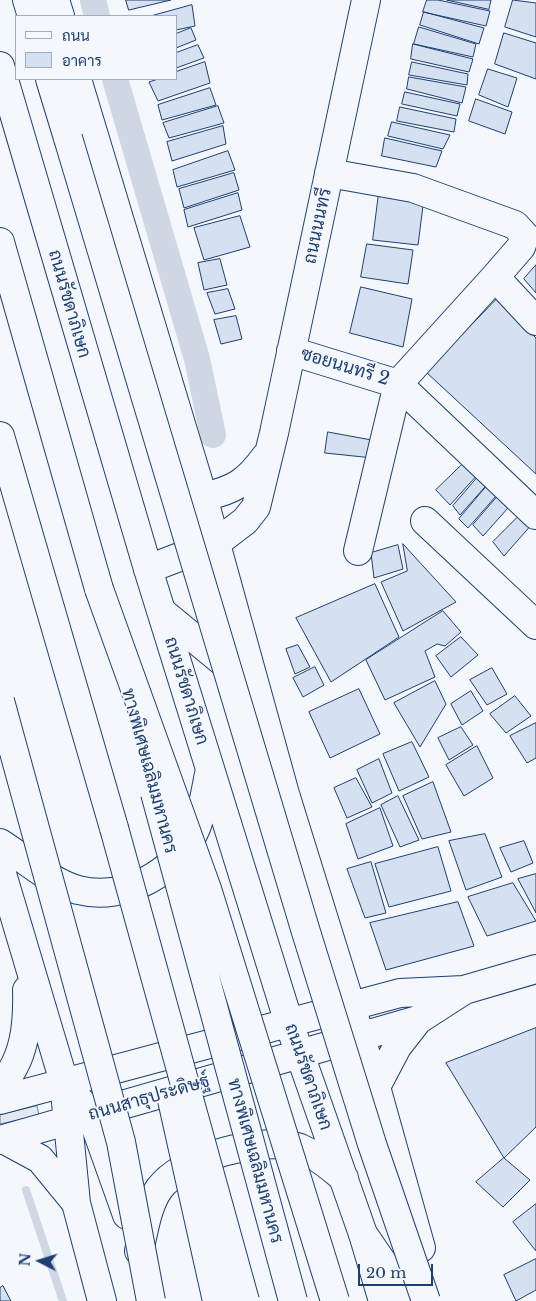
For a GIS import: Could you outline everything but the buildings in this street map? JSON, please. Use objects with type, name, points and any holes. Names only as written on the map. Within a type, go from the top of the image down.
[{"type":"main road","points":[[27,0],[32,15]]},
{"type":"main road","points":[[55,0],[60,15]]},
{"type":"main road","name":"ถนนนนทรี","points":[[148,569],[216,542],[244,521],[256,507],[270,451],[366,0]]},
{"type":"main road","name":"ถนนรัชดาภิเษก","points":[[0,66],[148,569],[289,1023],[363,1234],[409,1301]]},
{"type":"main road","points":[[50,80],[306,932],[372,1144],[426,1301]]},
{"type":"main road","points":[[77,80],[203,496],[285,794],[376,1087],[413,1224],[438,1301]]},
{"type":"main road","points":[[329,173],[413,188],[515,225],[525,236],[521,247],[398,384],[358,551]]},
{"type":"main road","name":"ทางพิเศษเฉลิมมหานคร","points":[[0,242],[99,589],[294,1301]]},
{"type":"main road","points":[[495,277],[536,321]]},
{"type":"main road","name":"ซอยนนทรี 2","points":[[291,350],[398,384]]},
{"type":"main road","points":[[398,384],[536,515]]},
{"type":"main road","points":[[0,436],[114,828],[245,1301]]},
{"type":"main road","name":"ถนนนนทรี","points":[[203,496],[239,486],[254,472],[270,451]]},
{"type":"main road","points":[[425,521],[536,625]]},
{"type":"main road","points":[[99,589],[206,889],[335,1301]]},
{"type":"main road","points":[[161,611],[256,690]]},
{"type":"main road","points":[[0,701],[122,1142],[153,1301]]},
{"type":"main road","points":[[0,843],[58,881],[77,890],[97,892],[130,888],[159,874],[179,854],[196,828],[210,769]]},
{"type":"main road","points":[[114,828],[217,1301]]},
{"type":"main road","points":[[0,867],[64,1082],[139,1251],[153,1301]]},
{"type":"main road","points":[[0,1086],[18,1058],[28,1023],[26,959]]},
{"type":"main road","points":[[337,962],[361,984],[400,992]]},
{"type":"main road","name":"ถนนสาธุประดิษฐ์","points":[[0,1100],[400,992],[464,990],[536,969]]},
{"type":"main road","name":"ถนนสาธุประดิษฐ์","points":[[2,1140],[418,1020],[464,990]]},
{"type":"main road","points":[[376,1087],[397,1047],[418,1020]]},
{"type":"main road","points":[[79,1118],[76,1203],[102,1301]]},
{"type":"main road","points":[[2,1140],[40,1159],[76,1203]]},
{"type":"main road","points":[[139,1251],[152,1203],[159,1189],[169,1179],[203,1160],[251,1145],[279,1144],[298,1148],[315,1155],[344,1178]]},
{"type":"main road","points":[[363,1234],[384,1301]]},
{"type":"shaded area","points":[[37,1106],[39,1115],[0,1124],[0,1115]]},
{"type":"waterway","points":[[93,0],[97,15]]},
{"type":"waterway","points":[[115,80],[197,359],[213,435]]},
{"type":"waterway","points":[[26,1190],[63,1301]]}]
